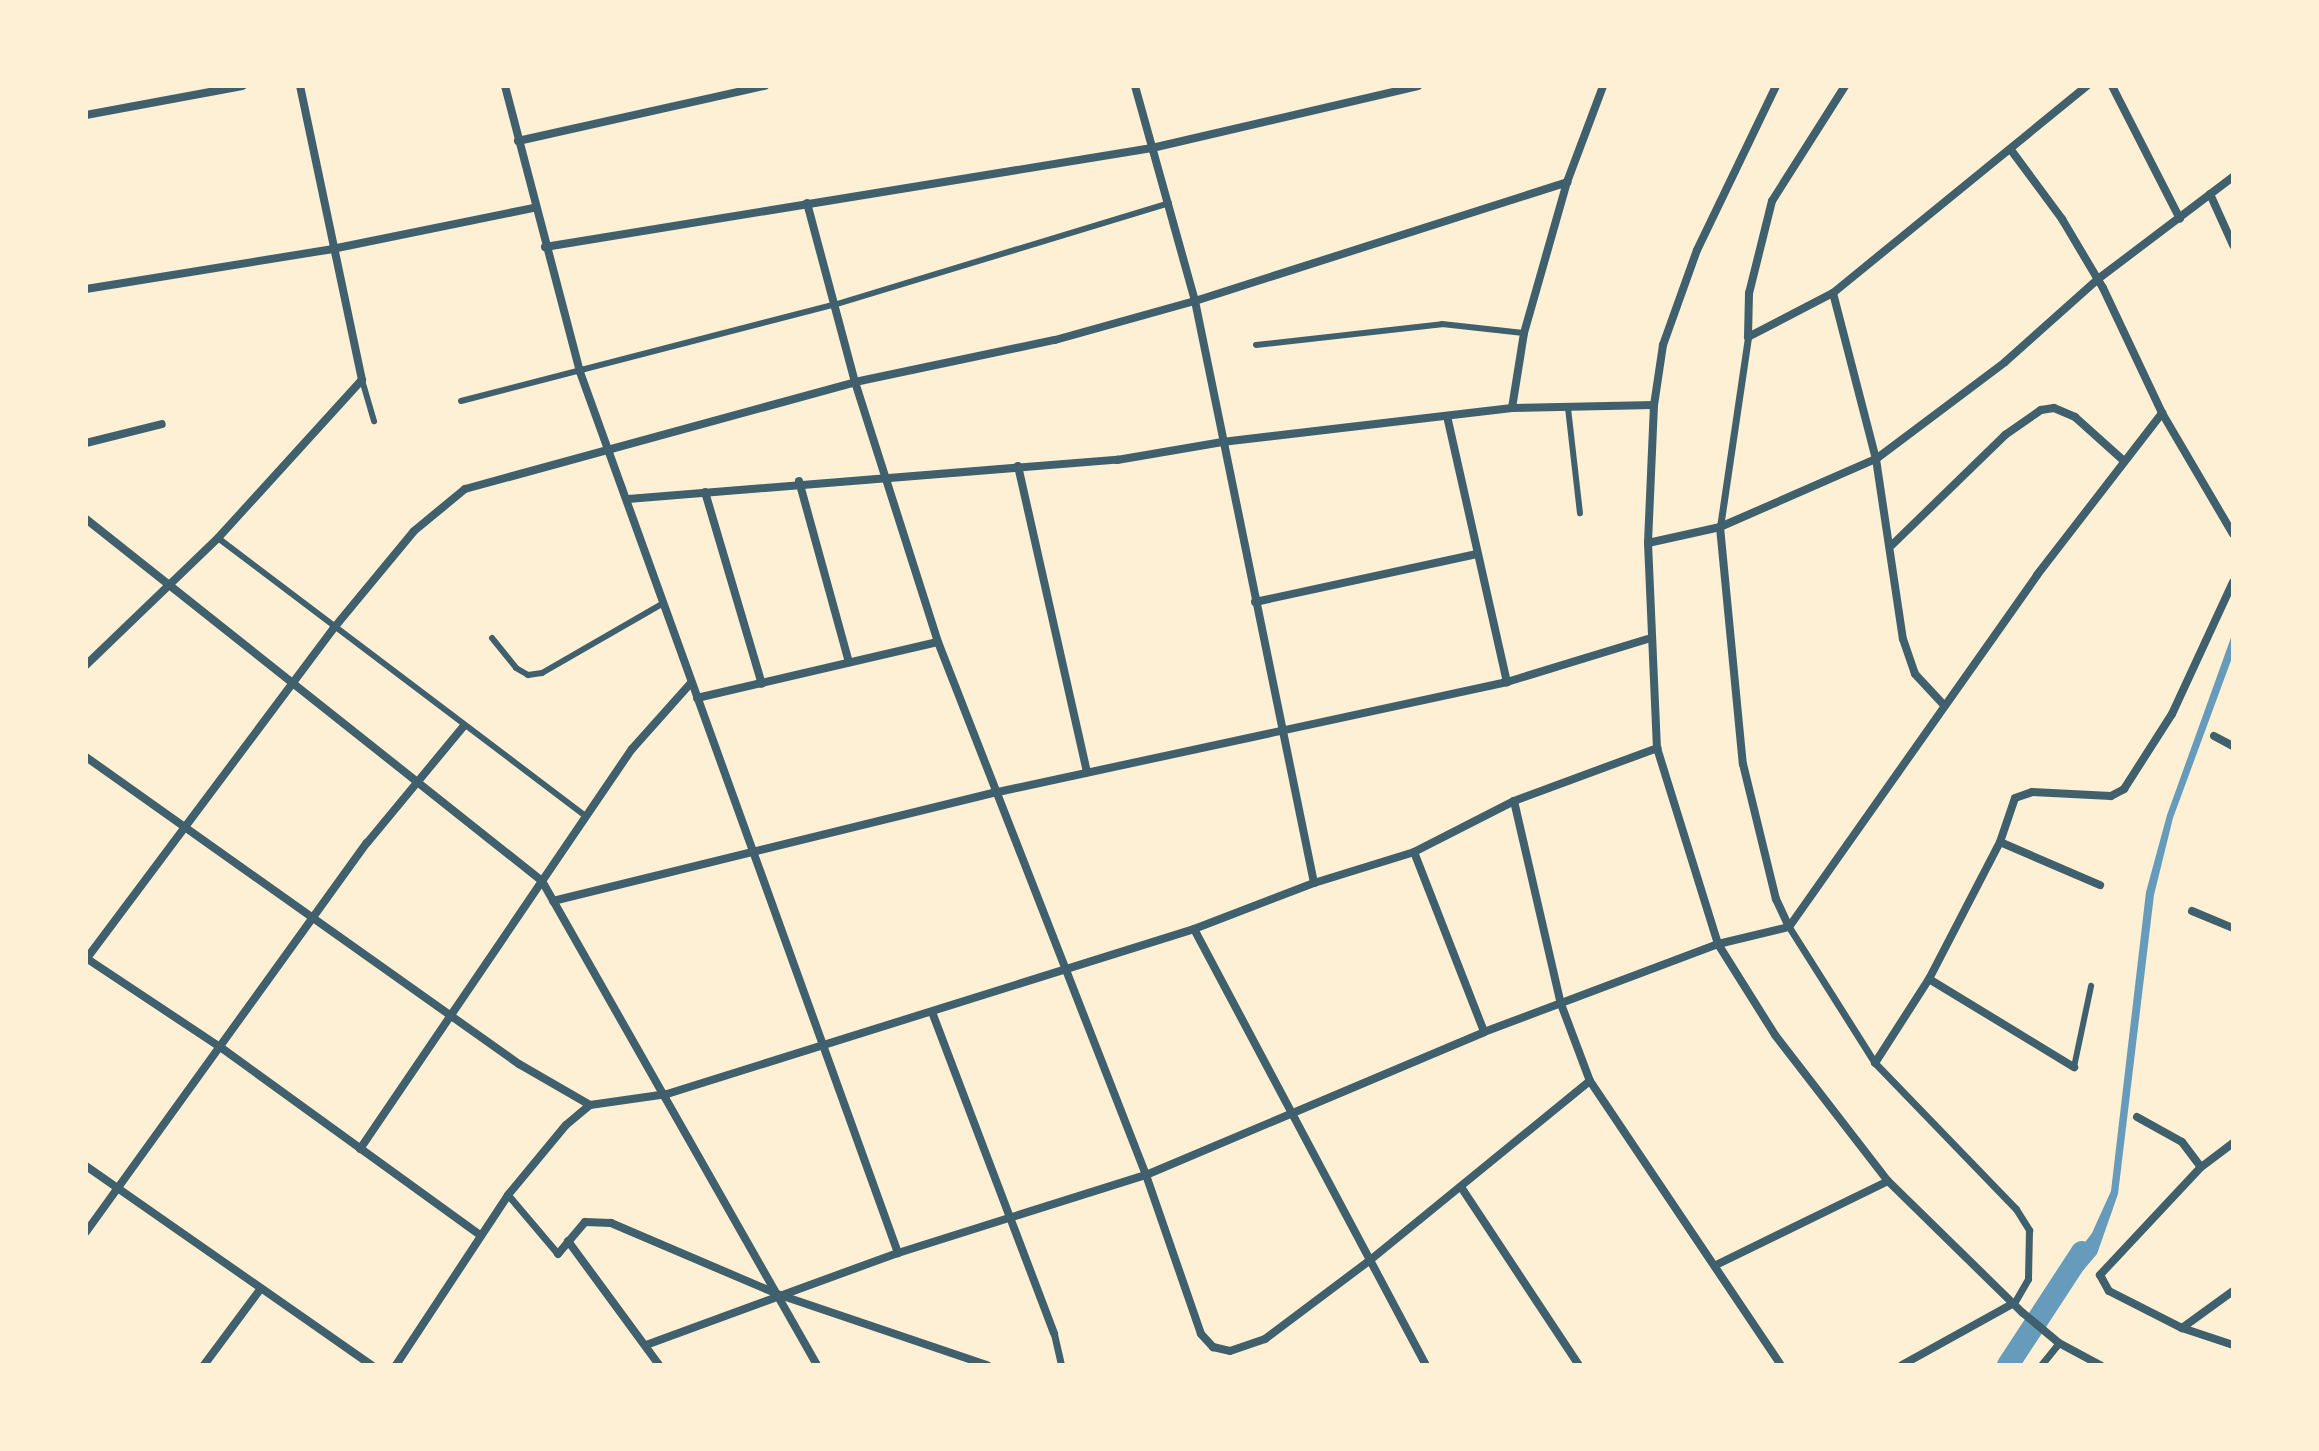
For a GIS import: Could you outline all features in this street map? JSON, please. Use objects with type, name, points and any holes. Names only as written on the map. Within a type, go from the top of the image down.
[{"type":"street","points":[[86,115],[242,86]]},
{"type":"street","points":[[86,665],[218,538],[362,380],[300,86]]},
{"type":"street","points":[[505,86],[534,208],[580,372],[628,499],[690,684],[898,1253]]},
{"type":"street","points":[[518,141],[765,86]]},
{"type":"street","points":[[1135,86],[1195,301],[1314,883]]},
{"type":"street","points":[[545,247],[1152,148],[1418,86]]},
{"type":"street","points":[[1512,408],[1524,333],[1567,182],[1603,86]]},
{"type":"street","points":[[1776,86],[1697,250],[1663,345],[1654,405],[1648,543],[1648,639],[1657,748],[1718,944],[1775,1035],[1888,1181],[2046,1333],[2100,1365]]},
{"type":"street","points":[[1845,86],[1772,201],[1749,293],[1748,337],[1720,527],[1743,764],[1776,899],[1789,927],[1875,1063],[2016,1209],[2029,1230],[2028,1279],[2014,1303],[1902,1365]]},
{"type":"street","points":[[1748,337],[1833,293],[2087,86]]},
{"type":"street","points":[[2112,86],[2180,219]]},
{"type":"street","points":[[2011,150],[2062,219],[2098,279],[2162,413],[2233,534]]},
{"type":"street","points":[[1648,543],[1720,527],[1876,459],[2005,362],[2098,279],[2233,177]]},
{"type":"street","points":[[479,1234],[223,1049],[86,958],[333,629],[414,531],[465,489],[609,452],[855,382],[1055,340],[1195,301],[1567,182]]},
{"type":"street","points":[[2210,194],[2233,245]]},
{"type":"street","points":[[807,203],[837,304],[855,382],[938,642],[1146,1175],[1201,1334],[1213,1347],[1246,1348],[1369,1261],[1590,1081]]},
{"type":"street","points":[[86,289],[332,249],[534,208]]},
{"type":"street","points":[[1833,293],[1876,459],[1892,545],[1903,639],[1915,674],[1943,704]]},
{"type":"street","points":[[628,499],[799,481],[1117,460],[1222,442],[1512,408],[1654,405]]},
{"type":"street","points":[[1892,545],[2005,435],[2041,410],[2054,408],[2075,417],[2123,460]]},
{"type":"street","points":[[646,1345],[898,1253],[1146,1175],[1484,1032],[1718,944],[1789,927],[1943,704],[2123,460],[2162,413]]},
{"type":"street","points":[[1447,416],[1507,682]]},
{"type":"street","points":[[86,443],[162,424]]},
{"type":"street","points":[[1018,466],[1087,772]]},
{"type":"street","points":[[799,481],[849,662]]},
{"type":"street","points":[[705,492],[762,684]]},
{"type":"street","points":[[86,519],[169,588],[542,881],[667,1094],[817,1365]]},
{"type":"street","points":[[1255,602],[1477,554]]},
{"type":"street","points":[[1875,1063],[1929,979],[2000,842],[2015,798],[2032,792],[2111,796],[2124,789],[2172,714],[2233,582]]},
{"type":"street","points":[[553,901],[753,855],[998,792],[1507,682],[1648,639]]},
{"type":"street","points":[[697,698],[938,642]]},
{"type":"street","points":[[360,1149],[632,749],[690,684]]},
{"type":"street","points":[[86,1232],[223,1049],[312,918],[417,780],[463,727]]},
{"type":"street","points":[[2214,736],[2232,744]]},
{"type":"street","points":[[396,1365],[479,1234],[508,1195],[566,1125],[590,1105],[667,1094],[1194,929],[1314,883],[1414,852],[1514,801],[1657,748]]},
{"type":"street","points":[[86,757],[452,1017],[590,1105]]},
{"type":"street","points":[[1514,801],[1561,1004],[1590,1081],[1781,1365]]},
{"type":"street","points":[[2000,842],[2100,885]]},
{"type":"street","points":[[1414,852],[1484,1032]]},
{"type":"street","points":[[2192,911],[2233,928]]},
{"type":"street","points":[[1194,929],[1426,1365]]},
{"type":"street","points":[[1929,979],[2074,1067]]},
{"type":"street","points":[[932,1012],[1054,1334],[1061,1365]]},
{"type":"street","points":[[2137,1117],[2182,1142],[2201,1167]]},
{"type":"street","points":[[2233,1143],[2201,1167],[2100,1275],[2109,1291],[2182,1328],[2233,1345]]},
{"type":"street","points":[[86,1166],[259,1291],[371,1365]]},
{"type":"street","points":[[1716,1265],[1888,1181]]},
{"type":"street","points":[[1461,1187],[1579,1365]]},
{"type":"street","points":[[508,1195],[558,1254],[585,1222],[611,1223],[780,1295],[987,1365]]},
{"type":"street","points":[[568,1241],[659,1365]]},
{"type":"street","points":[[204,1365],[259,1291]]},
{"type":"street","points":[[2182,1328],[2233,1291]]},
{"type":"street","points":[[2041,1365],[2059,1343]]},
{"type":"lane","points":[[461,401],[837,304],[1169,203]]},
{"type":"lane","points":[[1256,345],[1442,324],[1524,333]]},
{"type":"lane","points":[[362,380],[374,421]]},
{"type":"lane","points":[[1568,408],[1580,513]]},
{"type":"lane","points":[[218,538],[333,629],[586,816]]},
{"type":"lane","points":[[492,638],[516,668],[528,675],[542,673],[662,604]]},
{"type":"lane","points":[[2074,1067],[2091,986]]},
{"type":"water","points":[[2233,632],[2233,655],[2173,818],[2154,895],[2118,1194],[2097,1254],[2074,1281],[2062,1273],[2092,1233],[2111,1191],[2146,892],[2167,815]]},
{"type":"waterway","points":[[2008,1365],[2082,1252]]}]
